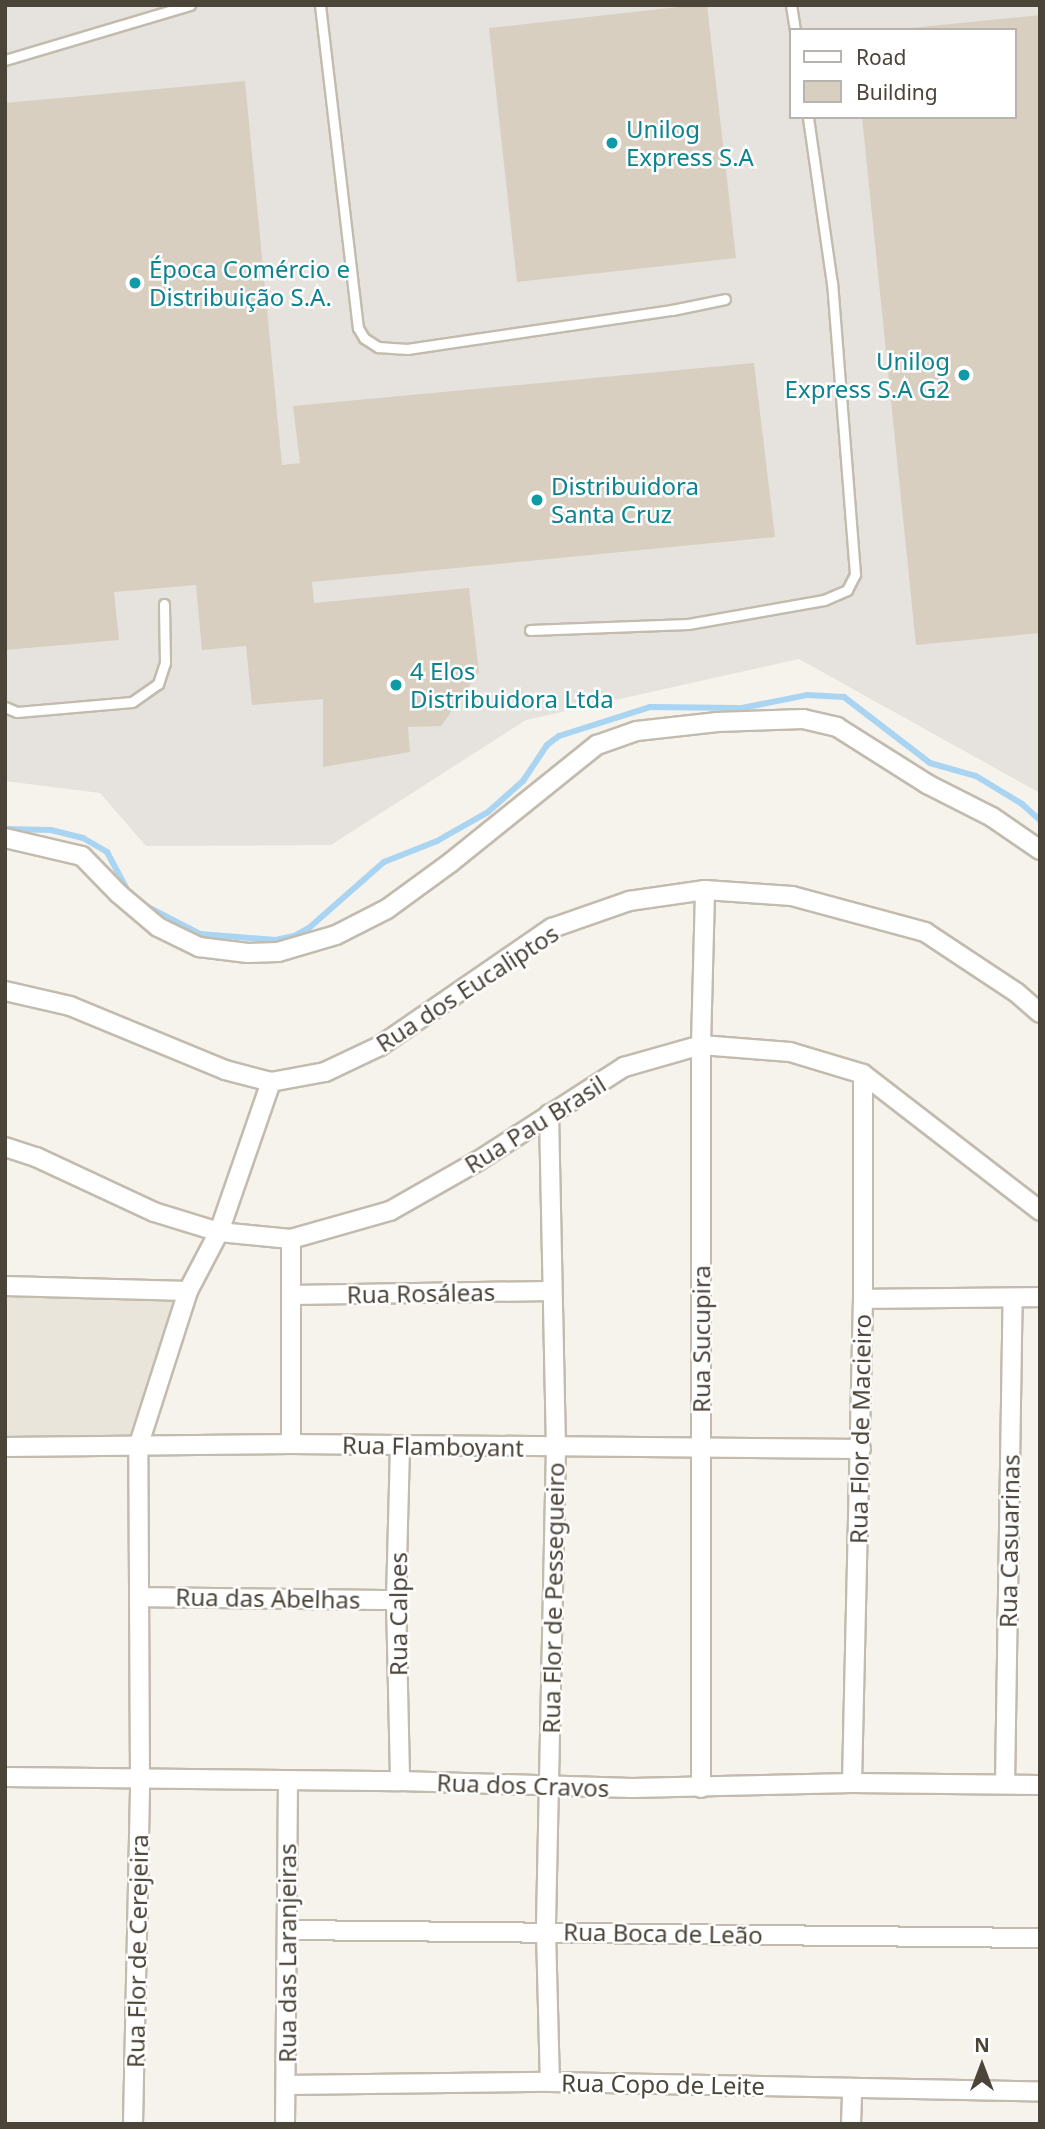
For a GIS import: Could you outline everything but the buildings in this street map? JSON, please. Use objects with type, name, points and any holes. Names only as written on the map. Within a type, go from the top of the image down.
[{"type":"street","points":[[5,838],[82,856],[119,894],[158,927],[199,947],[248,953],[278,952],[336,935],[387,909],[450,863],[597,745],[651,730],[717,722],[803,719],[837,727],[927,784],[992,817],[1040,850]]},
{"type":"street","name":"Rua dos Eucaliptos","points":[[5,991],[71,1006],[225,1070],[271,1082],[325,1072],[380,1046],[552,928],[629,901],[705,890],[792,896],[925,932],[1017,993],[1040,1013]]},
{"type":"street","name":"Rua Sucupira","points":[[701,1788],[701,1045],[705,890]]},
{"type":"street","name":"Rua Pau Brasil","points":[[5,1147],[36,1157],[154,1212],[219,1233],[291,1239],[390,1211],[478,1161],[624,1067],[701,1045],[790,1052],[863,1074],[1040,1211]]},
{"type":"street","name":"Rua Flor de Macieiro","points":[[852,1783],[861,1449],[863,1074]]},
{"type":"street","name":"Rua Flor de Cerejeira","points":[[133,2124],[140,1778],[138,1447],[188,1291],[219,1233],[271,1082]]},
{"type":"street","name":"Rua Flor de Pessegueiro","points":[[549,1114],[556,1447],[547,1932],[550,2082]]},
{"type":"street","points":[[291,1239],[291,1444]]},
{"type":"street","points":[[5,1286],[188,1291]]},
{"type":"street","name":"Rua Rosáleas","points":[[291,1295],[551,1291]]},
{"type":"street","points":[[863,1299],[1040,1297]]},
{"type":"street","name":"Rua Casuarinas","points":[[1005,1784],[1013,1298]]},
{"type":"street","name":"Rua Flamboyant","points":[[5,1447],[291,1444],[861,1449]]},
{"type":"street","name":"Rua Calpes","points":[[400,1447],[396,1600],[400,1781]]},
{"type":"street","name":"Rua das Abelhas","points":[[139,1597],[396,1600]]},
{"type":"street","name":"Rua dos Cravos","points":[[5,1777],[288,1782],[400,1781],[701,1788],[852,1783],[1040,1785]]},
{"type":"street","name":"Rua das Laranjeiras","points":[[285,2124],[288,1782]]},
{"type":"street","name":"Rua Boca de Leão","points":[[287,1930],[1040,1938]]},
{"type":"street","name":"Rua Copo de Leite","points":[[286,2085],[550,2082],[1040,2091]]},
{"type":"street","points":[[851,2124],[852,2088]]},
{"type":"lane","points":[[5,60],[190,5]]},
{"type":"lane","points":[[320,5],[358,328],[364,338],[378,347],[407,349],[672,310],[725,299]]},
{"type":"lane","points":[[792,5],[795,28]]},
{"type":"lane","points":[[530,630],[688,624],[824,600],[847,590],[855,574],[832,284],[808,119]]},
{"type":"lane","points":[[5,707],[17,712],[132,702],[158,684],[165,663],[164,604]]},
{"type":"shaded area","points":[[5,5],[1040,5],[1040,793],[799,659],[526,720],[331,845],[146,846],[100,793],[5,781]]},
{"type":"shaded area","points":[[5,1292],[179,1297],[134,1441],[5,1438]]},
{"type":"waterway","points":[[144,905],[200,934],[276,940],[294,936],[310,927],[384,862],[437,841],[488,812],[523,781],[547,745],[559,736],[650,707],[742,708],[807,695],[844,697],[930,763],[976,776],[1022,804],[1040,820]]},
{"type":"waterway","points":[[5,829],[51,830],[83,838],[107,852],[130,895]]},
{"type":"place","name":"Unilog Express S.A","points":[[612,143]]},
{"type":"place","name":"Época Comércio e Distribuição S.A.","points":[[135,283]]},
{"type":"place","name":"Unilog Express S.A G2","points":[[964,375]]},
{"type":"place","name":"Distribuidora Santa Cruz","points":[[537,500]]},
{"type":"place","name":"4 Elos Distribuidora Ltda","points":[[396,685]]}]
